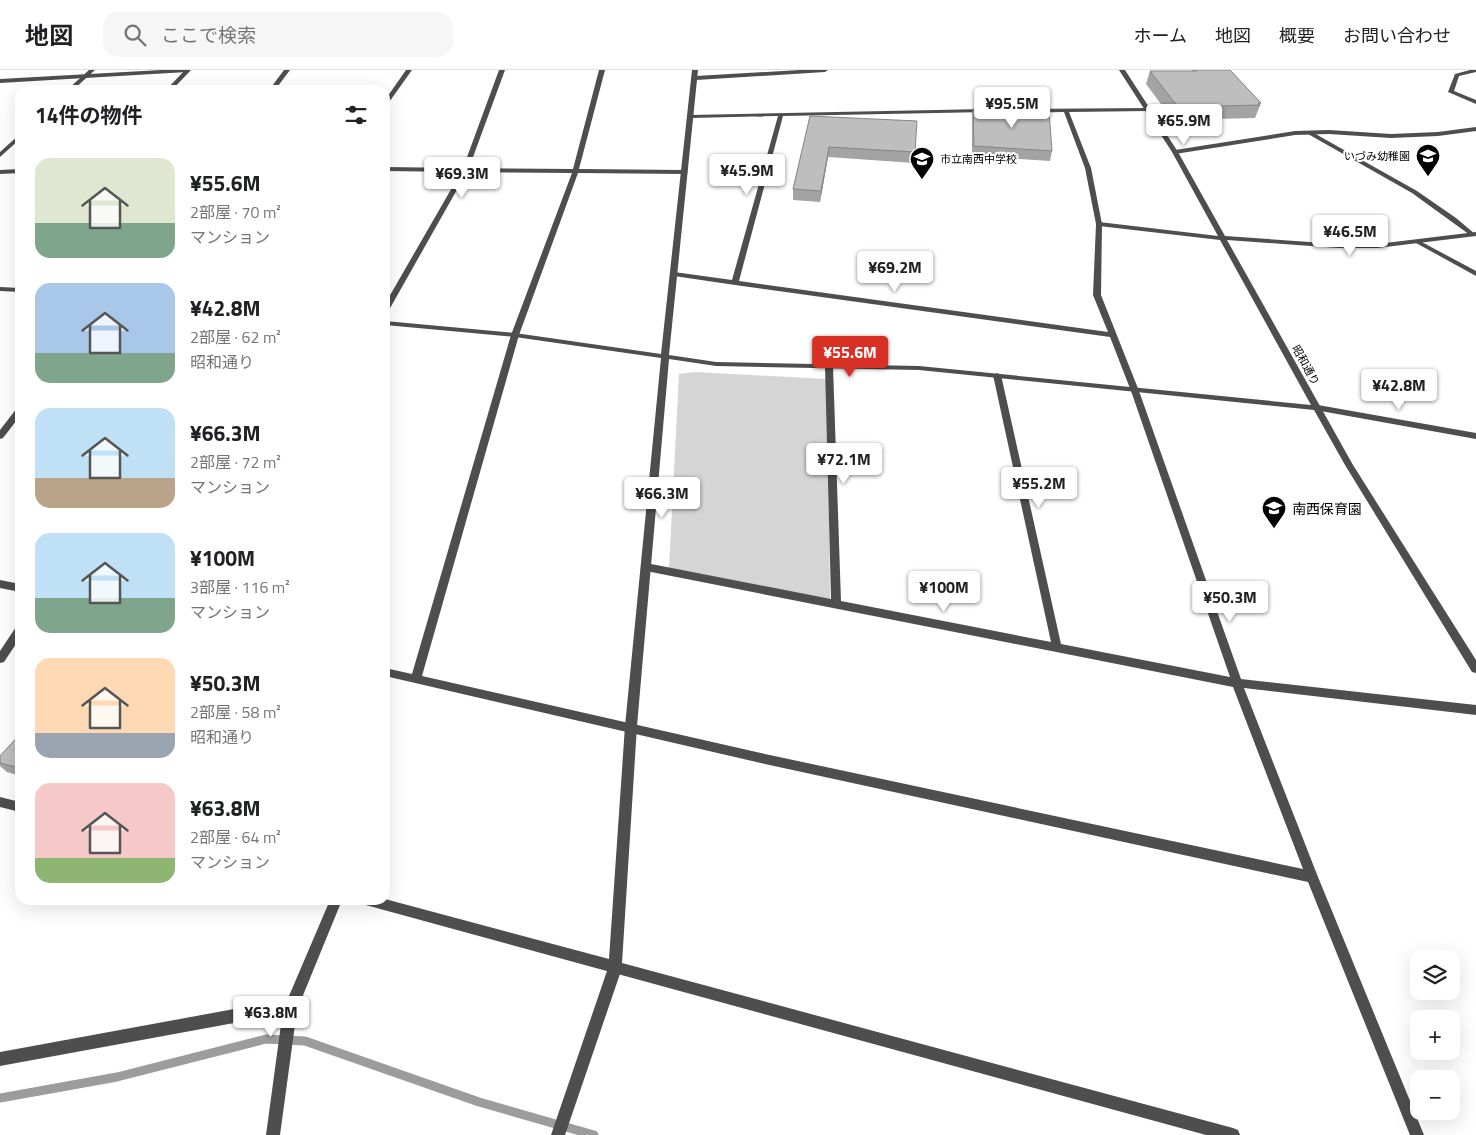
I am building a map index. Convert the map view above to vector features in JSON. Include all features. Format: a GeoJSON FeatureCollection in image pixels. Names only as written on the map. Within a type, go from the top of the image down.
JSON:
{"type":"FeatureCollection","features":[{"type":"Feature","properties":{"kind":"street"},"geometry":{"type":"LineString","coordinates":[[76,85],[92,70]]}},
{"type":"Feature","properties":{"kind":"street"},"geometry":{"type":"LineString","coordinates":[[0,81],[187,70]]}},
{"type":"Feature","properties":{"kind":"street"},"geometry":{"type":"LineString","coordinates":[[174,85],[187,70]]}},
{"type":"Feature","properties":{"kind":"street"},"geometry":{"type":"LineString","coordinates":[[276,85],[287,70]]}},
{"type":"Feature","properties":{"kind":"street"},"geometry":{"type":"LineString","coordinates":[[390,97],[409,70]]}},
{"type":"Feature","properties":{"kind":"street"},"geometry":{"type":"LineString","coordinates":[[390,301],[465,170],[502,70]]}},
{"type":"Feature","properties":{"kind":"street"},"geometry":{"type":"LineString","coordinates":[[416,678],[515,335],[575,172],[602,70]]}},
{"type":"Feature","properties":{"kind":"street"},"geometry":{"type":"LineString","coordinates":[[558,1135],[615,968],[631,726],[665,357],[696,74],[825,70]]}},
{"type":"Feature","properties":{"kind":"street","name":"昭和通り"},"geometry":{"type":"LineString","coordinates":[[1122,70],[1176,152],[1354,473],[1476,669]]}},
{"type":"Feature","properties":{"kind":"street"},"geometry":{"type":"LineString","coordinates":[[1476,70],[1457,75],[1451,92],[1476,102]]}},
{"type":"Feature","properties":{"kind":"street"},"geometry":{"type":"LineString","coordinates":[[1007,111],[1148,109]]}},
{"type":"Feature","properties":{"kind":"street"},"geometry":{"type":"LineString","coordinates":[[1066,110],[1088,168],[1099,224],[1097,295],[1135,391],[1237,684],[1312,877],[1417,1135]]}},
{"type":"Feature","properties":{"kind":"street"},"geometry":{"type":"LineString","coordinates":[[691,116],[997,111]]}},
{"type":"Feature","properties":{"kind":"street"},"geometry":{"type":"LineString","coordinates":[[735,283],[780,114]]}},
{"type":"Feature","properties":{"kind":"street"},"geometry":{"type":"LineString","coordinates":[[1176,152],[1295,134],[1336,132],[1400,135],[1438,134],[1476,129]]}},
{"type":"Feature","properties":{"kind":"street"},"geometry":{"type":"LineString","coordinates":[[1310,134],[1424,199],[1474,234]]}},
{"type":"Feature","properties":{"kind":"street"},"geometry":{"type":"LineString","coordinates":[[0,155],[15,141]]}},
{"type":"Feature","properties":{"kind":"street"},"geometry":{"type":"LineString","coordinates":[[390,169],[685,172]]}},
{"type":"Feature","properties":{"kind":"street"},"geometry":{"type":"LineString","coordinates":[[0,172],[15,172]]}},
{"type":"Feature","properties":{"kind":"street"},"geometry":{"type":"LineString","coordinates":[[1099,224],[1222,238],[1338,246],[1377,246],[1474,234]]}},
{"type":"Feature","properties":{"kind":"street"},"geometry":{"type":"LineString","coordinates":[[1418,242],[1476,274]]}},
{"type":"Feature","properties":{"kind":"street"},"geometry":{"type":"LineString","coordinates":[[674,274],[1112,334]]}},
{"type":"Feature","properties":{"kind":"street"},"geometry":{"type":"LineString","coordinates":[[0,289],[15,290]]}},
{"type":"Feature","properties":{"kind":"street"},"geometry":{"type":"LineString","coordinates":[[390,324],[515,335],[716,364],[919,368],[997,375],[1135,391],[1318,408],[1476,436]]}},
{"type":"Feature","properties":{"kind":"street"},"geometry":{"type":"LineString","coordinates":[[829,366],[836,604]]}},
{"type":"Feature","properties":{"kind":"street"},"geometry":{"type":"LineString","coordinates":[[997,375],[1057,648]]}},
{"type":"Feature","properties":{"kind":"street"},"geometry":{"type":"LineString","coordinates":[[0,436],[15,416]]}},
{"type":"Feature","properties":{"kind":"street"},"geometry":{"type":"LineString","coordinates":[[646,567],[1237,684],[1476,710]]}},
{"type":"Feature","properties":{"kind":"street"},"geometry":{"type":"LineString","coordinates":[[0,584],[15,587]]}},
{"type":"Feature","properties":{"kind":"street"},"geometry":{"type":"LineString","coordinates":[[0,659],[15,637]]}},
{"type":"Feature","properties":{"kind":"street"},"geometry":{"type":"LineString","coordinates":[[390,673],[631,726],[765,758],[1312,877]]}},
{"type":"Feature","properties":{"kind":"street"},"geometry":{"type":"LineString","coordinates":[[0,802],[15,806]]}},
{"type":"Feature","properties":{"kind":"street"},"geometry":{"type":"LineString","coordinates":[[273,1135],[289,1014],[334,905]]}},
{"type":"Feature","properties":{"kind":"street"},"geometry":{"type":"LineString","coordinates":[[384,905],[1233,1135]]}},
{"type":"Feature","properties":{"kind":"street"},"geometry":{"type":"LineString","coordinates":[[0,1059],[267,1010],[289,1014]]}},
{"type":"Feature","properties":{"kind":"shaded area"},"geometry":{"type":"Polygon","coordinates":[[[695,372],[827,379],[830,599],[669,568],[679,374],[695,372]]]}},
{"type":"Feature","properties":{"kind":"building"},"geometry":{"type":"Polygon","coordinates":[[[1230,70],[1261,103],[1258,103],[1260,105],[1178,107],[1150,71],[1230,70]]]}},
{"type":"Feature","properties":{"kind":"building"},"geometry":{"type":"Polygon","coordinates":[[[973,109],[1049,111],[1052,151],[974,146],[973,109]]]}},
{"type":"Feature","properties":{"kind":"building"},"geometry":{"type":"Polygon","coordinates":[[[810,116],[917,121],[915,152],[829,147],[821,191],[793,189],[810,116]]]}},
{"type":"Feature","properties":{"kind":"building"},"geometry":{"type":"Polygon","coordinates":[[[15,740],[15,767],[0,763],[0,756],[15,740]]]}},
{"type":"Feature","properties":{"kind":"waterway"},"geometry":{"type":"LineString","coordinates":[[0,1098],[117,1077],[266,1039],[305,1041],[479,1102],[594,1135]]}},
{"type":"Feature","properties":{"kind":"place","name":"いづみ幼稚園"},"geometry":{"type":"Point","coordinates":[1428,177]}},
{"type":"Feature","properties":{"kind":"place","name":"市立南西中学校"},"geometry":{"type":"Point","coordinates":[922,180]}},
{"type":"Feature","properties":{"kind":"place","name":"南西保育園"},"geometry":{"type":"Point","coordinates":[1274,529]}}]}
